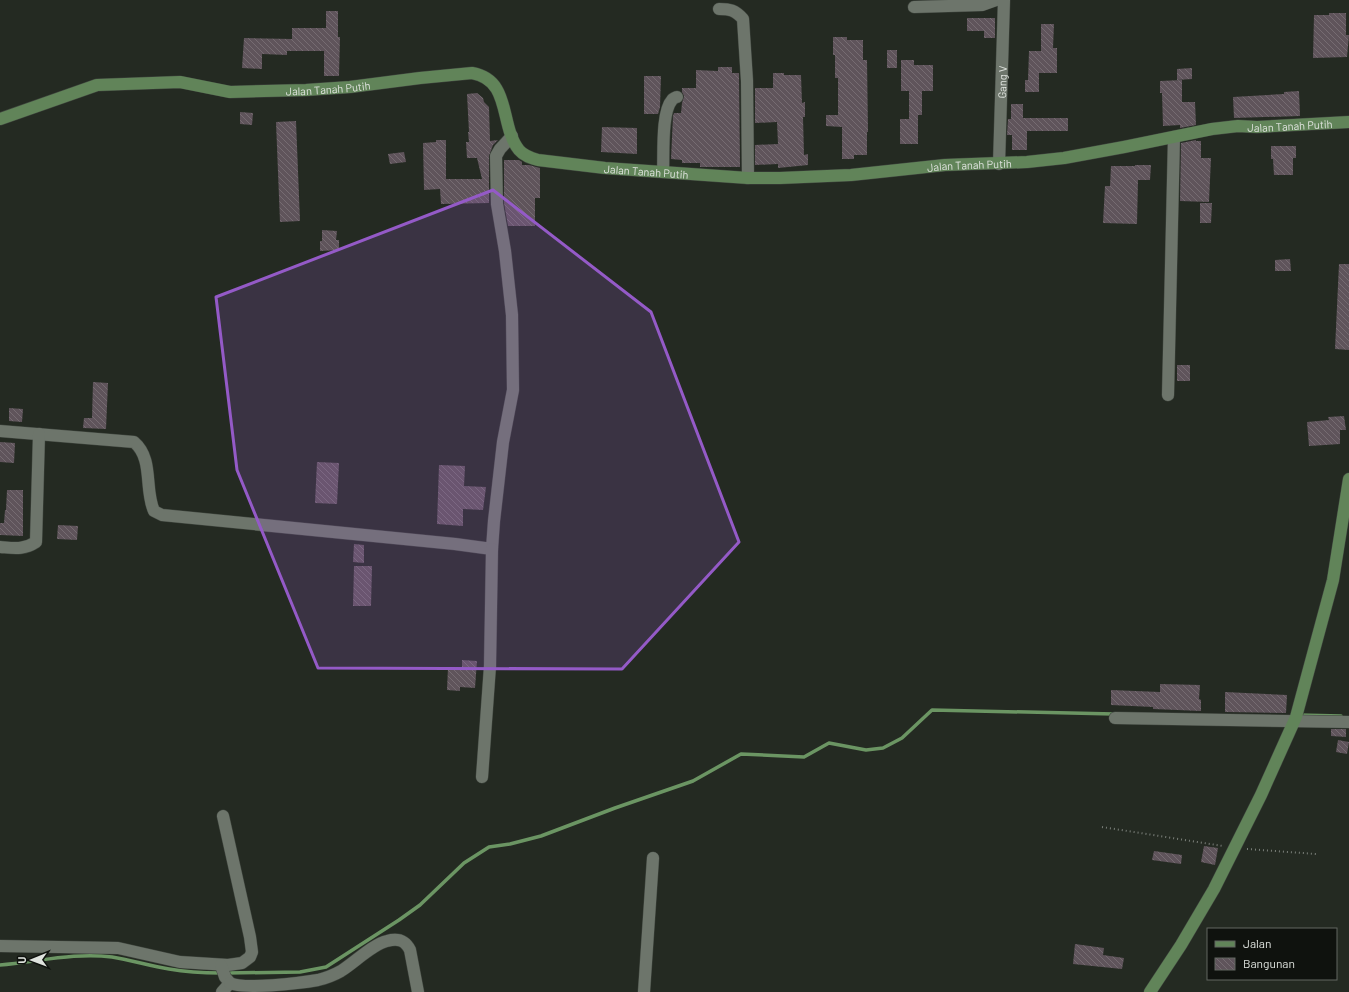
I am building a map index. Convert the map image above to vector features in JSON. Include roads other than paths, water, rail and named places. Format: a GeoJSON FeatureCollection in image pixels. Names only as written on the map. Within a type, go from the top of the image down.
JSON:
{"type":"FeatureCollection","features":[{"type":"Feature","properties":{"kind":"street"},"geometry":{"type":"LineString","coordinates":[[914,7],[982,5],[996,0]]}},
{"type":"Feature","properties":{"kind":"street","name":"Gang V"},"geometry":{"type":"LineString","coordinates":[[999,164],[1004,0]]}},
{"type":"Feature","properties":{"kind":"street"},"geometry":{"type":"LineString","coordinates":[[719,9],[732,9],[743,19],[747,81],[748,178]]}},
{"type":"Feature","properties":{"kind":"street","name":"Jalan Tanah Putih"},"geometry":{"type":"LineString","coordinates":[[0,119],[97,85],[180,82],[230,92],[306,90],[350,87],[472,73],[486,77],[493,85],[503,102],[512,136],[518,149],[524,154],[538,160],[583,166],[748,178],[852,175],[945,165],[999,164],[1064,158],[1212,129],[1238,126],[1257,127],[1349,122]]}},
{"type":"Feature","properties":{"kind":"street"},"geometry":{"type":"LineString","coordinates":[[664,172],[665,116],[667,108],[672,100],[677,97]]}},
{"type":"Feature","properties":{"kind":"street"},"geometry":{"type":"LineString","coordinates":[[482,777],[490,666],[494,516],[503,442],[513,390],[512,315],[505,251],[497,204],[496,156],[500,148],[512,136]]}},
{"type":"Feature","properties":{"kind":"street"},"geometry":{"type":"LineString","coordinates":[[1168,395],[1174,137]]}},
{"type":"Feature","properties":{"kind":"street"},"geometry":{"type":"LineString","coordinates":[[0,431],[134,442],[143,452],[148,479],[150,502],[154,511],[162,515],[492,549]]}},
{"type":"Feature","properties":{"kind":"street"},"geometry":{"type":"LineString","coordinates":[[0,547],[28,547],[36,542],[39,434]]}},
{"type":"Feature","properties":{"kind":"street"},"geometry":{"type":"LineString","coordinates":[[1150,992],[1181,945],[1235,848],[1297,715],[1334,580],[1349,478]]}},
{"type":"Feature","properties":{"kind":"street"},"geometry":{"type":"LineString","coordinates":[[1115,718],[1297,715],[1349,722]]}},
{"type":"Feature","properties":{"kind":"street"},"geometry":{"type":"LineString","coordinates":[[223,816],[252,952],[248,960],[228,966],[224,977]]}},
{"type":"Feature","properties":{"kind":"street"},"geometry":{"type":"LineString","coordinates":[[644,992],[653,858]]}},
{"type":"Feature","properties":{"kind":"street"},"geometry":{"type":"LineString","coordinates":[[0,946],[118,948],[180,962],[224,977],[239,985],[278,985],[319,980],[340,972],[378,944],[399,939],[407,944],[410,950],[418,992]]}},
{"type":"Feature","properties":{"kind":"waterway"},"geometry":{"type":"LineString","coordinates":[[227,973],[300,972],[326,967],[420,905],[464,863],[489,847],[510,844],[541,836],[693,781],[741,754],[804,757],[829,743],[866,750],[883,748],[902,738],[932,710],[1114,714]]}},
{"type":"Feature","properties":{"kind":"waterway"},"geometry":{"type":"LineString","coordinates":[[1298,715],[1341,716]]}},
{"type":"Feature","properties":{"kind":"waterway"},"geometry":{"type":"LineString","coordinates":[[0,965],[70,957],[98,956],[119,958],[175,970],[221,973]]}}]}
